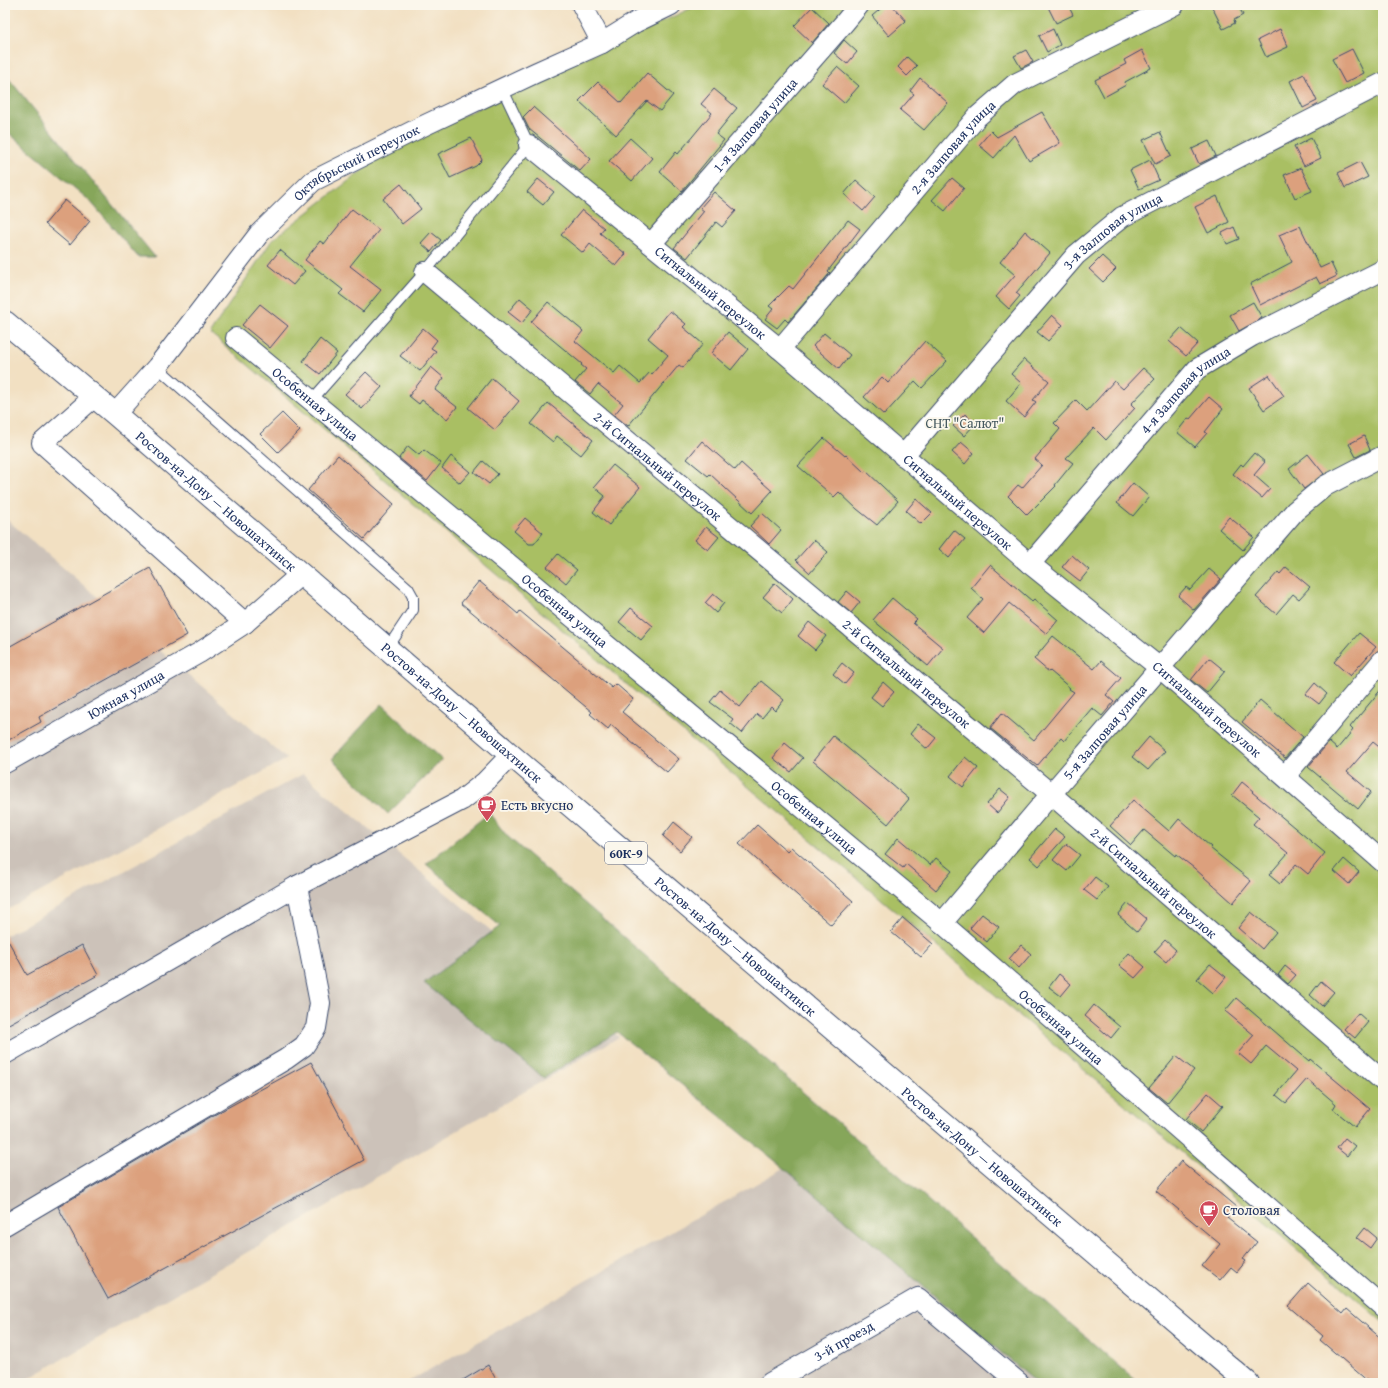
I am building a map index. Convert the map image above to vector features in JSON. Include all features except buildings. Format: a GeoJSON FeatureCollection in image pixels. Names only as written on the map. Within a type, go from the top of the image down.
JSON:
{"type":"FeatureCollection","features":[{"type":"Feature","properties":{"kind":"main road","name":"Ростов-на-Дону — Новошахтинск"},"geometry":{"type":"LineString","coordinates":[[5,322],[115,414],[387,649],[1248,1383]]}},
{"type":"Feature","properties":{"kind":"street"},"geometry":{"type":"LineString","coordinates":[[582,5],[602,43]]}},
{"type":"Feature","properties":{"kind":"street","name":"Октябрьский переулок"},"geometry":{"type":"LineString","coordinates":[[115,414],[157,367],[258,234],[313,181],[421,126],[602,43],[636,22],[671,5]]}},
{"type":"Feature","properties":{"kind":"street","name":"1-я Залповая улица"},"geometry":{"type":"LineString","coordinates":[[651,244],[859,5]]}},
{"type":"Feature","properties":{"kind":"street","name":"2-я Залповая улица"},"geometry":{"type":"LineString","coordinates":[[780,349],[977,117],[1015,84],[1174,5]]}},
{"type":"Feature","properties":{"kind":"street","name":"3-я Залповая улица"},"geometry":{"type":"LineString","coordinates":[[903,456],[1076,255],[1122,217],[1383,83]]}},
{"type":"Feature","properties":{"kind":"street","name":"Сигнальный переулок"},"geometry":{"type":"LineString","coordinates":[[529,145],[780,349],[1030,564],[1160,668],[1383,862]]}},
{"type":"Feature","properties":{"kind":"street","name":"4-я Залповая улица"},"geometry":{"type":"LineString","coordinates":[[1030,564],[1197,369],[1252,336],[1383,270]]}},
{"type":"Feature","properties":{"kind":"street","name":"2-й Сигнальный переулок"},"geometry":{"type":"LineString","coordinates":[[425,272],[1051,794],[1383,1081]]}},
{"type":"Feature","properties":{"kind":"street","name":"Особенная улица"},"geometry":{"type":"LineString","coordinates":[[236,338],[942,923],[1383,1307]]}},
{"type":"Feature","properties":{"kind":"street"},"geometry":{"type":"LineString","coordinates":[[94,397],[42,443],[245,623]]}},
{"type":"Feature","properties":{"kind":"street","name":"5-я Залповая улица"},"geometry":{"type":"LineString","coordinates":[[942,923],[1295,511],[1325,486],[1383,456]]}},
{"type":"Feature","properties":{"kind":"street","name":"Южная улица"},"geometry":{"type":"LineString","coordinates":[[5,763],[199,653],[245,623],[300,574]]}},
{"type":"Feature","properties":{"kind":"street"},"geometry":{"type":"LineString","coordinates":[[1285,776],[1383,660]]}},
{"type":"Feature","properties":{"kind":"street"},"geometry":{"type":"LineString","coordinates":[[5,1054],[297,886],[462,800],[485,782],[511,755]]}},
{"type":"Feature","properties":{"kind":"street"},"geometry":{"type":"LineString","coordinates":[[5,1225],[279,1063],[304,1046],[316,1028],[320,1003],[297,886]]}},
{"type":"Feature","properties":{"kind":"street","name":"3-й проезд"},"geometry":{"type":"LineString","coordinates":[[770,1383],[918,1298],[1019,1383]]}},
{"type":"Feature","properties":{"kind":"lane"},"geometry":{"type":"LineString","coordinates":[[311,401],[425,272],[529,145],[502,88]]}},
{"type":"Feature","properties":{"kind":"lane"},"geometry":{"type":"LineString","coordinates":[[157,367],[408,588],[413,597],[413,610],[387,649]]}},
{"type":"Feature","properties":{"kind":"shaded area"},"geometry":{"type":"Polygon","coordinates":[[[5,518],[287,759],[5,911],[5,518]]]}},
{"type":"Feature","properties":{"kind":"shaded area"},"geometry":{"type":"Polygon","coordinates":[[[303,774],[619,1037],[21,1383],[5,1383],[5,936],[303,774]]]}},
{"type":"Feature","properties":{"kind":"shaded area"},"geometry":{"type":"Polygon","coordinates":[[[784,1168],[1037,1383],[406,1383],[784,1168]]]}},
{"type":"Feature","properties":{"kind":"green space","name":"СНТ \"Салют\""},"geometry":{"type":"Polygon","coordinates":[[[698,5],[1383,5],[1383,1322],[210,333],[272,240],[381,156],[513,91],[698,5]]]}},
{"type":"Feature","properties":{"kind":"green space"},"geometry":{"type":"Polygon","coordinates":[[[5,74],[155,257],[138,257],[90,201],[5,130],[5,74]]]}},
{"type":"Feature","properties":{"kind":"green space"},"geometry":{"type":"Polygon","coordinates":[[[382,704],[442,760],[388,814],[332,759],[382,704]]]}},
{"type":"Feature","properties":{"kind":"green space"},"geometry":{"type":"Polygon","coordinates":[[[489,813],[507,836],[1139,1383],[1037,1383],[784,1168],[617,1032],[544,1078],[424,983],[500,926],[426,864],[489,813]]]}},
{"type":"Feature","properties":{"kind":"place","name":"Есть вкусно"},"geometry":{"type":"Point","coordinates":[487,822]}},
{"type":"Feature","properties":{"kind":"place","name":"Столовая"},"geometry":{"type":"Point","coordinates":[1209,1227]}}]}
